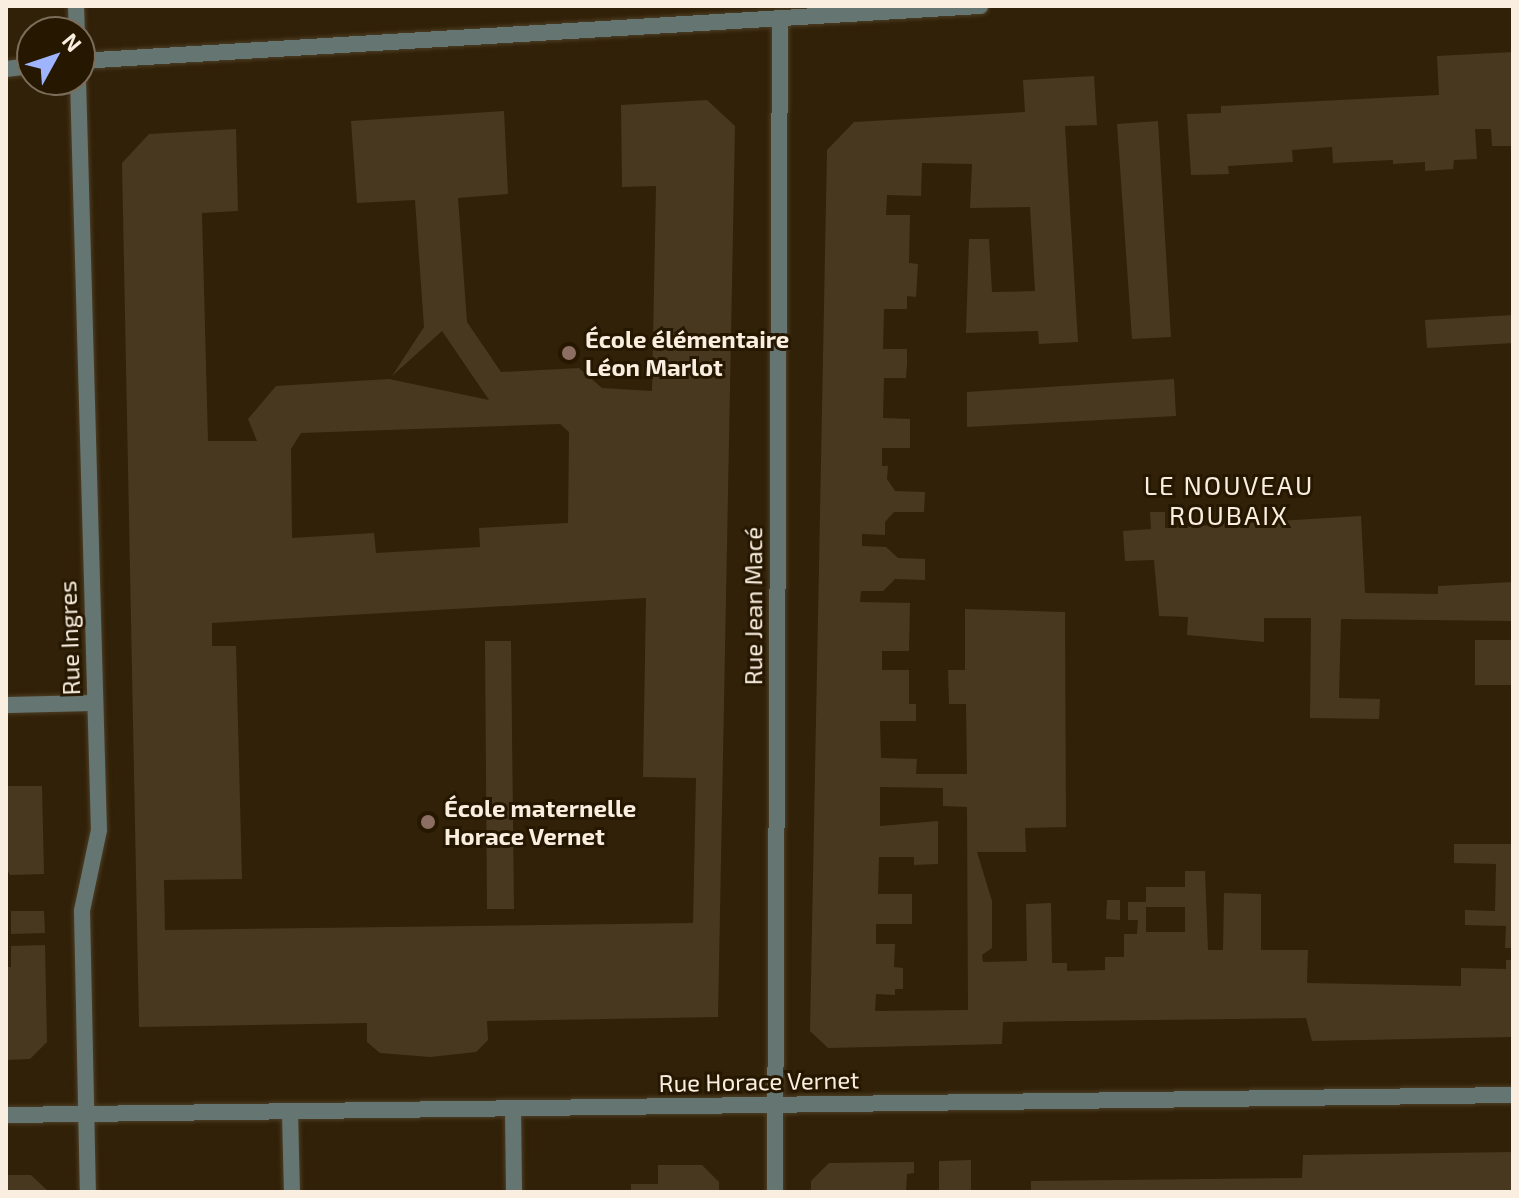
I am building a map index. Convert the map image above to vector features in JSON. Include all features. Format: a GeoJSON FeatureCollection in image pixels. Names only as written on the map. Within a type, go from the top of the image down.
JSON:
{"type":"FeatureCollection","features":[{"type":"Feature","properties":{"kind":"street"},"geometry":{"type":"LineString","coordinates":[[96,60],[980,6]]}},
{"type":"Feature","properties":{"kind":"street","name":"Rue Jean Macé"},"geometry":{"type":"LineString","coordinates":[[775,1192],[780,20]]}},
{"type":"Feature","properties":{"kind":"street","name":"Rue Ingres"},"geometry":{"type":"LineString","coordinates":[[78,96],[99,830],[82,911],[88,1192]]}},
{"type":"Feature","properties":{"kind":"street"},"geometry":{"type":"LineString","coordinates":[[6,705],[95,703]]}},
{"type":"Feature","properties":{"kind":"street","name":"Rue Horace Vernet"},"geometry":{"type":"LineString","coordinates":[[6,1115],[1513,1095]]}},
{"type":"Feature","properties":{"kind":"street"},"geometry":{"type":"LineString","coordinates":[[513,1108],[514,1192]]}},
{"type":"Feature","properties":{"kind":"street"},"geometry":{"type":"LineString","coordinates":[[290,1112],[292,1192]]}},
{"type":"Feature","properties":{"kind":"building"},"geometry":{"type":"Polygon","coordinates":[[[1513,52],[1513,146],[1492,146],[1491,129],[1475,129],[1477,159],[1454,160],[1453,169],[1425,171],[1425,162],[1393,164],[1393,160],[1333,163],[1332,147],[1292,150],[1293,162],[1228,166],[1229,174],[1191,175],[1187,114],[1221,113],[1221,106],[1439,95],[1437,56],[1513,52]]]}},
{"type":"Feature","properties":{"kind":"building"},"geometry":{"type":"Polygon","coordinates":[[[1094,76],[1097,125],[1065,126],[1078,342],[1039,344],[1038,331],[966,333],[969,239],[989,239],[992,292],[1035,291],[1030,207],[970,208],[972,164],[922,163],[921,196],[887,195],[886,215],[910,215],[909,263],[918,264],[916,297],[907,296],[907,309],[884,309],[883,349],[907,349],[907,364],[906,378],[884,378],[883,418],[910,419],[910,448],[882,448],[882,466],[888,466],[887,479],[895,491],[925,492],[924,512],[894,512],[885,522],[885,535],[862,534],[862,546],[886,547],[898,558],[925,559],[925,580],[895,579],[883,591],[861,591],[860,602],[910,603],[909,651],[882,651],[882,670],[909,670],[909,704],[916,704],[916,721],[880,721],[881,758],[917,759],[916,774],[967,774],[966,704],[949,704],[948,670],[965,670],[965,609],[1065,612],[1066,827],[1025,828],[1026,852],[977,852],[992,901],[992,948],[982,955],[983,962],[1027,961],[1026,904],[1051,903],[1052,963],[1067,963],[1067,971],[1105,970],[1105,957],[1124,957],[1124,934],[1137,934],[1138,920],[1128,920],[1128,902],[1146,902],[1146,887],[1185,887],[1185,871],[1205,871],[1208,950],[1223,950],[1224,893],[1261,894],[1261,950],[1308,950],[1307,983],[1461,986],[1461,968],[1506,969],[1506,960],[1513,960],[1513,1037],[1312,1041],[1306,1018],[1003,1022],[1002,1044],[828,1048],[810,1031],[827,150],[854,122],[1025,112],[1023,80],[1094,76]],[[880,787],[880,826],[938,821],[938,864],[914,865],[914,857],[879,857],[878,894],[912,894],[912,924],[876,924],[876,944],[895,944],[894,967],[903,968],[903,989],[895,989],[895,995],[876,994],[875,1011],[968,1010],[967,807],[943,806],[943,788],[880,787]],[[1146,907],[1146,932],[1185,932],[1185,907],[1146,907]]]}},
{"type":"Feature","properties":{"kind":"building"},"geometry":{"type":"Polygon","coordinates":[[[707,100],[735,126],[718,1017],[487,1021],[488,1040],[476,1052],[430,1057],[380,1053],[367,1042],[367,1023],[139,1027],[122,163],[149,134],[236,129],[238,211],[202,213],[208,441],[257,441],[248,419],[276,386],[389,379],[489,400],[442,331],[392,376],[424,327],[415,200],[357,203],[351,121],[504,111],[508,194],[458,198],[467,322],[501,372],[579,368],[602,388],[652,391],[656,186],[622,187],[621,105],[707,100]],[[560,424],[301,433],[291,449],[292,538],[374,533],[376,553],[480,547],[479,528],[568,523],[569,432],[560,424]],[[646,598],[212,623],[212,646],[236,646],[242,879],[164,880],[165,930],[693,923],[696,778],[643,777],[646,598]]]}},
{"type":"Feature","properties":{"kind":"building"},"geometry":{"type":"Polygon","coordinates":[[[1158,121],[1171,337],[1132,339],[1117,124],[1158,121]]]}},
{"type":"Feature","properties":{"kind":"building"},"geometry":{"type":"Polygon","coordinates":[[[1513,315],[1513,343],[1427,348],[1425,320],[1513,315]]]}},
{"type":"Feature","properties":{"kind":"building"},"geometry":{"type":"Polygon","coordinates":[[[1174,379],[1176,416],[967,427],[967,392],[1174,379]]]}},
{"type":"Feature","properties":{"kind":"building"},"geometry":{"type":"Polygon","coordinates":[[[1150,512],[1165,512],[1165,528],[1361,516],[1365,593],[1438,594],[1438,586],[1513,582],[1513,621],[1341,619],[1339,698],[1380,699],[1379,719],[1310,718],[1311,618],[1264,618],[1264,642],[1187,635],[1188,617],[1159,616],[1154,560],[1125,561],[1123,531],[1151,529],[1150,512]]]}},
{"type":"Feature","properties":{"kind":"building"},"geometry":{"type":"Polygon","coordinates":[[[1475,640],[1513,640],[1513,685],[1475,685],[1475,640]]]}},
{"type":"Feature","properties":{"kind":"building"},"geometry":{"type":"Polygon","coordinates":[[[485,641],[511,641],[514,909],[487,909],[485,641]]]}},
{"type":"Feature","properties":{"kind":"building"},"geometry":{"type":"Polygon","coordinates":[[[6,786],[42,786],[44,874],[10,875],[6,868],[6,786]]]}},
{"type":"Feature","properties":{"kind":"building"},"geometry":{"type":"Polygon","coordinates":[[[1454,844],[1513,844],[1513,948],[1505,948],[1506,926],[1465,925],[1465,910],[1495,911],[1496,864],[1454,863],[1454,844]]]}},
{"type":"Feature","properties":{"kind":"building"},"geometry":{"type":"Polygon","coordinates":[[[1107,900],[1120,900],[1120,920],[1106,919],[1107,900]]]}},
{"type":"Feature","properties":{"kind":"building"},"geometry":{"type":"Polygon","coordinates":[[[11,911],[44,911],[45,933],[11,934],[11,911]]]}},
{"type":"Feature","properties":{"kind":"building"},"geometry":{"type":"Polygon","coordinates":[[[45,945],[47,1042],[30,1059],[6,1060],[6,967],[11,967],[11,946],[45,945]]]}},
{"type":"Feature","properties":{"kind":"building"},"geometry":{"type":"Polygon","coordinates":[[[1513,1152],[1513,1192],[1031,1192],[1031,1181],[1302,1178],[1303,1155],[1513,1152]]]}},
{"type":"Feature","properties":{"kind":"building"},"geometry":{"type":"Polygon","coordinates":[[[971,1160],[971,1192],[939,1192],[939,1161],[971,1160]]]}},
{"type":"Feature","properties":{"kind":"building"},"geometry":{"type":"Polygon","coordinates":[[[914,1162],[914,1173],[907,1174],[906,1192],[811,1192],[811,1181],[829,1163],[914,1162]]]}},
{"type":"Feature","properties":{"kind":"building"},"geometry":{"type":"Polygon","coordinates":[[[658,1165],[702,1165],[719,1182],[719,1192],[631,1192],[631,1184],[658,1184],[658,1165]]]}},
{"type":"Feature","properties":{"kind":"building"},"geometry":{"type":"Polygon","coordinates":[[[6,1175],[31,1175],[49,1192],[6,1192],[6,1175]]]}},
{"type":"Feature","properties":{"kind":"place","name":"École élémentaire Léon Marlot"},"geometry":{"type":"Point","coordinates":[569,353]}},
{"type":"Feature","properties":{"kind":"place","name":"École maternelle Horace Vernet"},"geometry":{"type":"Point","coordinates":[428,822]}},
{"type":"Feature","properties":{"kind":"district","name":"LE NOUVEAU ROUBAIX"},"geometry":{"type":"Point","coordinates":[1229,500]}}]}
